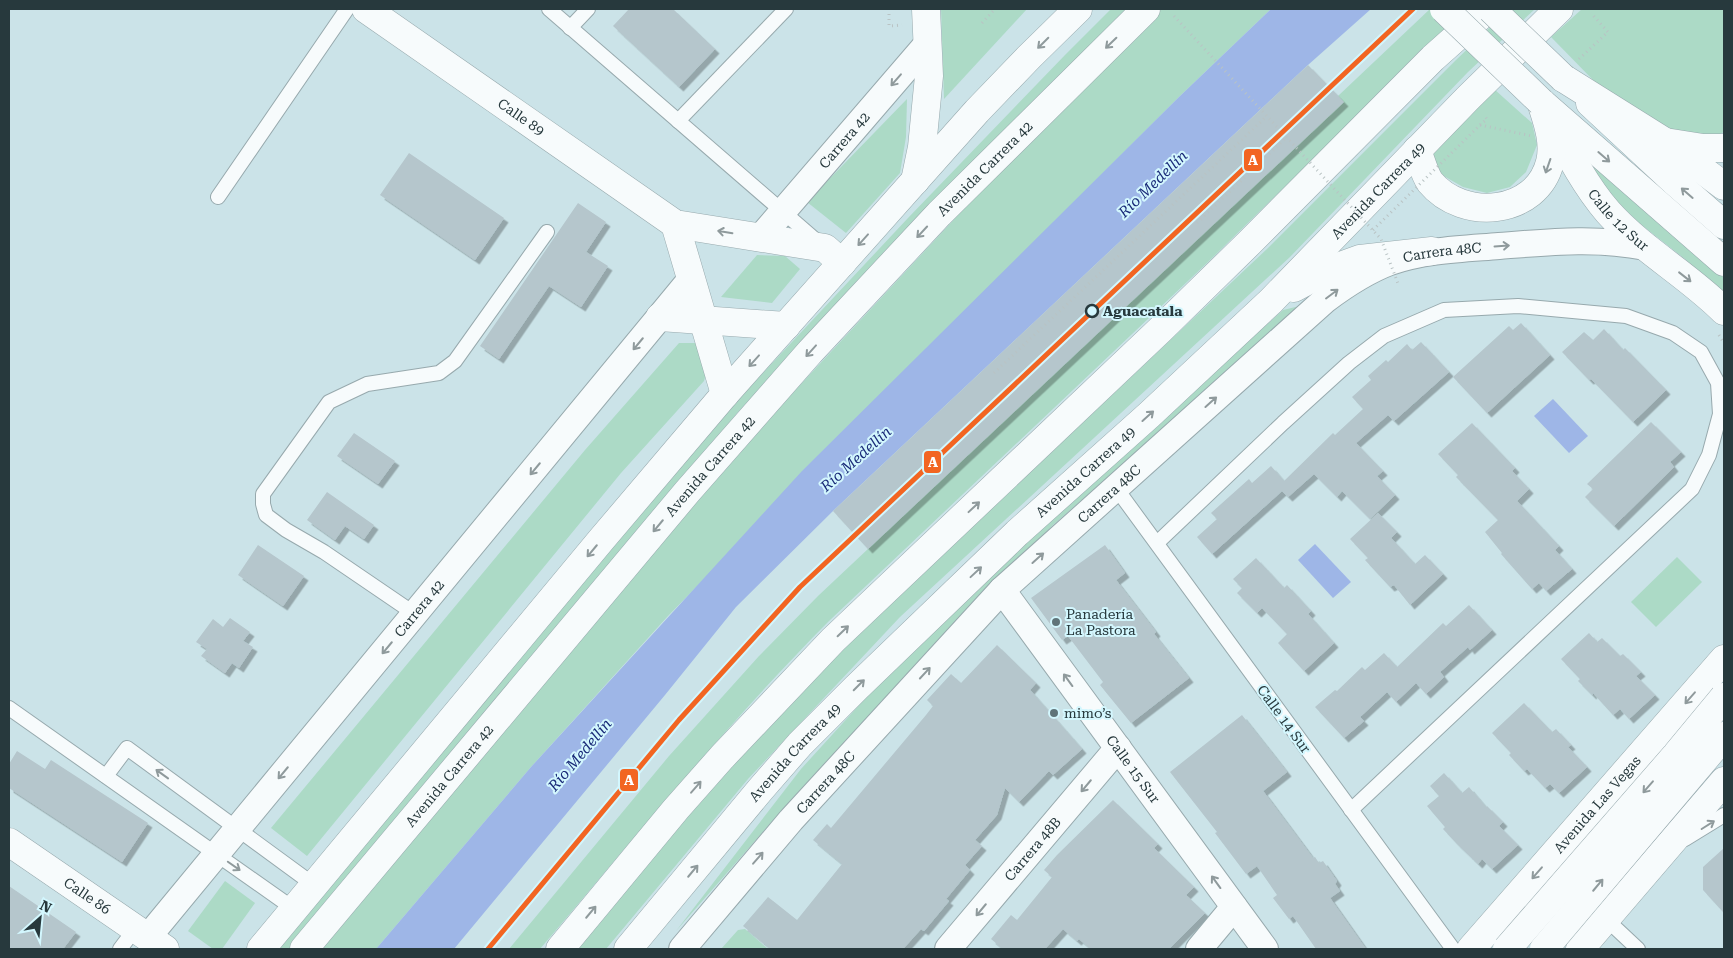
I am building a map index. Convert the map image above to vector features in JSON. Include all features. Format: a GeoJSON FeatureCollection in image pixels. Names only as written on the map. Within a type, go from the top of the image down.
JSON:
{"type":"FeatureCollection","features":[{"type":"Feature","properties":{"kind":"main road","name":"Calle 89"},"geometry":{"type":"LineString","coordinates":[[366,9],[675,224],[760,238],[834,256]]}},
{"type":"Feature","properties":{"kind":"main road"},"geometry":{"type":"LineString","coordinates":[[915,182],[927,110],[929,76],[926,9]]}},
{"type":"Feature","properties":{"kind":"main road"},"geometry":{"type":"LineString","coordinates":[[261,949],[626,510],[786,326],[834,256],[915,182],[977,111],[1078,9]]}},
{"type":"Feature","properties":{"kind":"main road","name":"Avenida Carrera 42"},"geometry":{"type":"LineString","coordinates":[[304,949],[687,492],[804,359],[939,214],[1146,9]]}},
{"type":"Feature","properties":{"kind":"main road","name":"Calle 12 Sur"},"geometry":{"type":"LineString","coordinates":[[1444,9],[1541,102],[1724,262]]}},
{"type":"Feature","properties":{"kind":"main road"},"geometry":{"type":"LineString","coordinates":[[560,949],[702,780],[833,640],[1175,316],[1434,58],[1490,9],[1568,71],[1724,186]]}},
{"type":"Feature","properties":{"kind":"main road","name":"Avenida Carrera 49"},"geometry":{"type":"LineString","coordinates":[[628,949],[800,744],[1017,533],[1149,415],[1270,301],[1417,150],[1559,9]]}},
{"type":"Feature","properties":{"kind":"main road"},"geometry":{"type":"LineString","coordinates":[[1568,71],[1675,182],[1724,225]]}},
{"type":"Feature","properties":{"kind":"main road"},"geometry":{"type":"LineString","coordinates":[[1417,150],[1430,181],[1450,198],[1466,205],[1480,208],[1497,208],[1512,204],[1527,196],[1539,185],[1550,161],[1551,139],[1548,122],[1541,102]]}},
{"type":"Feature","properties":{"kind":"main road","name":"Calle 12 Sur"},"geometry":{"type":"LineString","coordinates":[[1541,102],[1594,194],[1609,213],[1646,247],[1690,280],[1724,311]]}},
{"type":"Feature","properties":{"kind":"main road"},"geometry":{"type":"LineString","coordinates":[[1665,142],[1702,148],[1724,148]]}},
{"type":"Feature","properties":{"kind":"main road"},"geometry":{"type":"LineString","coordinates":[[675,224],[725,394]]}},
{"type":"Feature","properties":{"kind":"main road"},"geometry":{"type":"LineString","coordinates":[[1270,301],[1324,272],[1360,259],[1432,251]]}},
{"type":"Feature","properties":{"kind":"main road"},"geometry":{"type":"LineString","coordinates":[[660,317],[786,326]]}},
{"type":"Feature","properties":{"kind":"main road","name":"Avenida Las Vegas"},"geometry":{"type":"LineString","coordinates":[[1471,949],[1723,660]]}},
{"type":"Feature","properties":{"kind":"main road","name":"Avenida Las Vegas"},"geometry":{"type":"LineString","coordinates":[[1507,949],[1676,755],[1724,696]]}},
{"type":"Feature","properties":{"kind":"main road"},"geometry":{"type":"LineString","coordinates":[[1544,949],[1724,736]]}},
{"type":"Feature","properties":{"kind":"main road"},"geometry":{"type":"LineString","coordinates":[[1633,764],[1647,760],[1660,760],[1675,768],[1685,779],[1690,795],[1692,818]]}},
{"type":"Feature","properties":{"kind":"main road"},"geometry":{"type":"LineString","coordinates":[[1580,949],[1724,781]]}},
{"type":"Feature","properties":{"kind":"main road","name":"Calle 86"},"geometry":{"type":"LineString","coordinates":[[9,842],[142,941]]}},
{"type":"Feature","properties":{"kind":"main road"},"geometry":{"type":"LineString","coordinates":[[648,949],[675,893]]}},
{"type":"Feature","properties":{"kind":"street","name":"Carrera 42"},"geometry":{"type":"LineString","coordinates":[[760,238],[928,43]]}},
{"type":"Feature","properties":{"kind":"street","name":"Carrera 48C"},"geometry":{"type":"LineString","coordinates":[[682,949],[798,813],[1002,590],[1325,300],[1349,281],[1388,263],[1432,251],[1572,240],[1611,241],[1646,247]]}},
{"type":"Feature","properties":{"kind":"street","name":"Carrera 42"},"geometry":{"type":"LineString","coordinates":[[142,941],[237,829],[691,279]]}},
{"type":"Feature","properties":{"kind":"street","name":"Calle 15 Sur"},"geometry":{"type":"LineString","coordinates":[[1002,590],[1266,949]]}},
{"type":"Feature","properties":{"kind":"street","name":"Carrera 48B"},"geometry":{"type":"LineString","coordinates":[[948,949],[1118,748]]}},
{"type":"Feature","properties":{"kind":"street"},"geometry":{"type":"LineString","coordinates":[[1200,949],[1234,907]]}},
{"type":"Feature","properties":{"kind":"lane"},"geometry":{"type":"LineString","coordinates":[[218,197],[347,9]]}},
{"type":"Feature","properties":{"kind":"lane"},"geometry":{"type":"LineString","coordinates":[[549,9],[834,256]]}},
{"type":"Feature","properties":{"kind":"lane"},"geometry":{"type":"LineString","coordinates":[[570,28],[588,9]]}},
{"type":"Feature","properties":{"kind":"lane"},"geometry":{"type":"LineString","coordinates":[[678,121],[786,9]]}},
{"type":"Feature","properties":{"kind":"lane"},"geometry":{"type":"LineString","coordinates":[[415,614],[266,515],[263,494],[329,402],[367,384],[439,373],[455,360],[547,232]]}},
{"type":"Feature","properties":{"kind":"lane"},"geometry":{"type":"LineString","coordinates":[[1157,544],[1282,423],[1349,363],[1384,336],[1444,310],[1518,306],[1626,316],[1673,333],[1701,352],[1718,383],[1720,414],[1709,455],[1692,489],[1351,810]]}},
{"type":"Feature","properties":{"kind":"lane","name":"Calle 14 Sur"},"geometry":{"type":"LineString","coordinates":[[1116,488],[1453,949]]}},
{"type":"Feature","properties":{"kind":"lane"},"geometry":{"type":"LineString","coordinates":[[9,708],[294,909]]}},
{"type":"Feature","properties":{"kind":"lane"},"geometry":{"type":"LineString","coordinates":[[106,776],[127,748],[314,885]]}},
{"type":"Feature","properties":{"kind":"lane"},"geometry":{"type":"LineString","coordinates":[[1663,853],[1724,815]]}},
{"type":"Feature","properties":{"kind":"lane"},"geometry":{"type":"LineString","coordinates":[[1606,919],[1638,949]]}},
{"type":"Feature","properties":{"kind":"path"},"geometry":{"type":"LineString","coordinates":[[889,9],[889,26]]}},
{"type":"Feature","properties":{"kind":"path"},"geometry":{"type":"LineString","coordinates":[[982,24],[995,9]]}},
{"type":"Feature","properties":{"kind":"path"},"geometry":{"type":"LineString","coordinates":[[1568,71],[1608,32],[1591,13]]}},
{"type":"Feature","properties":{"kind":"path"},"geometry":{"type":"LineString","coordinates":[[1174,16],[1381,239],[1399,286]]}},
{"type":"Feature","properties":{"kind":"path"},"geometry":{"type":"LineString","coordinates":[[1176,202],[994,373],[1267,116]]}},
{"type":"Feature","properties":{"kind":"path"},"geometry":{"type":"LineString","coordinates":[[1373,230],[1480,125],[1532,136]]}},
{"type":"Feature","properties":{"kind":"path"},"geometry":{"type":"LineString","coordinates":[[1197,223],[1287,137]]}},
{"type":"Feature","properties":{"kind":"green space"},"geometry":{"type":"Polygon","coordinates":[[[941,9],[1027,9],[944,99],[941,9]]]}},
{"type":"Feature","properties":{"kind":"green space"},"geometry":{"type":"Polygon","coordinates":[[[1111,9],[1131,9],[1043,91],[914,224],[738,412],[290,949],[277,949],[616,541],[732,406],[908,218],[1111,9]]]}},
{"type":"Feature","properties":{"kind":"green space"},"geometry":{"type":"Polygon","coordinates":[[[1161,9],[1271,9],[1180,96],[985,291],[668,616],[531,767],[376,949],[319,949],[643,554],[1066,99],[1161,9]]]}},
{"type":"Feature","properties":{"kind":"green space"},"geometry":{"type":"Polygon","coordinates":[[[1430,9],[1466,9],[1207,263],[829,621],[717,741],[540,949],[509,949],[669,756],[759,656],[818,596],[1343,102],[1338,96],[1430,9]]]}},
{"type":"Feature","properties":{"kind":"green space"},"geometry":{"type":"Polygon","coordinates":[[[1509,9],[1535,9],[1468,72],[1290,257],[900,617],[748,779],[606,949],[576,949],[692,806],[818,672],[1268,248],[1509,9]]]}},
{"type":"Feature","properties":{"kind":"green space"},"geometry":{"type":"Polygon","coordinates":[[[1582,9],[1724,9],[1724,132],[1718,135],[1676,137],[1594,81],[1551,37],[1582,9]]]}},
{"type":"Feature","properties":{"kind":"green space"},"geometry":{"type":"Polygon","coordinates":[[[1494,89],[1532,123],[1537,145],[1526,172],[1510,187],[1487,193],[1463,187],[1442,175],[1428,159],[1494,89]]]}},
{"type":"Feature","properties":{"kind":"green space"},"geometry":{"type":"Polygon","coordinates":[[[907,99],[906,137],[900,173],[846,233],[807,202],[907,99]]]}},
{"type":"Feature","properties":{"kind":"green space"},"geometry":{"type":"Polygon","coordinates":[[[1587,160],[1724,278],[1724,295],[1685,259],[1639,223],[1608,193],[1587,160]]]}},
{"type":"Feature","properties":{"kind":"green space"},"geometry":{"type":"Polygon","coordinates":[[[757,255],[785,256],[800,269],[772,303],[721,297],[757,255]]]}},
{"type":"Feature","properties":{"kind":"green space"},"geometry":{"type":"Polygon","coordinates":[[[1304,305],[1053,525],[799,791],[676,931],[801,769],[914,642],[1283,310],[1304,305]]]}},
{"type":"Feature","properties":{"kind":"green space"},"geometry":{"type":"Polygon","coordinates":[[[679,343],[695,343],[705,348],[709,363],[704,381],[621,473],[307,856],[271,828],[585,450],[679,343]]]}},
{"type":"Feature","properties":{"kind":"green space"},"geometry":{"type":"Polygon","coordinates":[[[1677,557],[1702,582],[1656,627],[1631,602],[1677,557]]]}},
{"type":"Feature","properties":{"kind":"green space"},"geometry":{"type":"Polygon","coordinates":[[[225,881],[255,903],[222,949],[213,949],[188,931],[225,881]]]}},
{"type":"Feature","properties":{"kind":"green space"},"geometry":{"type":"Polygon","coordinates":[[[745,929],[768,949],[721,949],[738,930],[745,929]]]}},
{"type":"Feature","properties":{"kind":"water","name":"Río Medellín"},"geometry":{"type":"Polygon","coordinates":[[[1271,9],[1371,9],[1308,65],[833,511],[736,607],[454,949],[376,949],[531,767],[802,471],[1180,96],[1271,9]]]}},
{"type":"Feature","properties":{"kind":"water"},"geometry":{"type":"Polygon","coordinates":[[[1553,399],[1588,436],[1569,453],[1534,416],[1553,399]]]}},
{"type":"Feature","properties":{"kind":"water"},"geometry":{"type":"Polygon","coordinates":[[[1315,544],[1351,582],[1333,598],[1298,560],[1315,544]]]}},
{"type":"Feature","properties":{"kind":"building"},"geometry":{"type":"Polygon","coordinates":[[[629,9],[673,9],[715,49],[679,87],[613,26],[629,9]]]}},
{"type":"Feature","properties":{"kind":"building","name":"Aguacatala"},"geometry":{"type":"Polygon","coordinates":[[[1308,65],[1344,102],[868,549],[833,511],[1308,65]]]}},
{"type":"Feature","properties":{"kind":"building"},"geometry":{"type":"Polygon","coordinates":[[[409,153],[504,218],[475,260],[380,195],[409,153]]]}},
{"type":"Feature","properties":{"kind":"building"},"geometry":{"type":"Polygon","coordinates":[[[578,203],[606,222],[586,252],[608,266],[581,307],[549,286],[499,359],[480,346],[578,203]]]}},
{"type":"Feature","properties":{"kind":"building"},"geometry":{"type":"Polygon","coordinates":[[[1521,323],[1550,355],[1487,413],[1453,377],[1509,326],[1513,330],[1521,323]]]}},
{"type":"Feature","properties":{"kind":"building"},"geometry":{"type":"Polygon","coordinates":[[[1604,329],[1623,350],[1625,348],[1666,390],[1633,422],[1562,352],[1584,332],[1593,340],[1604,329]]]}},
{"type":"Feature","properties":{"kind":"building"},"geometry":{"type":"Polygon","coordinates":[[[1421,342],[1449,372],[1394,421],[1388,415],[1356,443],[1383,471],[1377,476],[1395,495],[1370,519],[1342,491],[1337,497],[1314,474],[1288,497],[1282,491],[1212,554],[1197,537],[1217,519],[1211,513],[1249,479],[1252,483],[1271,466],[1284,481],[1333,433],[1335,435],[1363,409],[1352,397],[1371,380],[1368,376],[1386,360],[1388,362],[1407,344],[1412,350],[1421,342]]]}},
{"type":"Feature","properties":{"kind":"building"},"geometry":{"type":"Polygon","coordinates":[[[1651,422],[1681,452],[1670,462],[1674,467],[1614,526],[1585,497],[1593,489],[1587,484],[1651,422]]]}},
{"type":"Feature","properties":{"kind":"building"},"geometry":{"type":"Polygon","coordinates":[[[1472,423],[1515,468],[1512,471],[1529,489],[1517,501],[1559,546],[1555,550],[1572,569],[1546,591],[1539,583],[1532,589],[1501,554],[1485,532],[1498,520],[1456,477],[1458,475],[1438,454],[1472,423]]]}},
{"type":"Feature","properties":{"kind":"building"},"geometry":{"type":"Polygon","coordinates":[[[354,433],[395,461],[378,484],[337,456],[354,433]]]}},
{"type":"Feature","properties":{"kind":"building"},"geometry":{"type":"Polygon","coordinates":[[[327,492],[374,525],[364,539],[345,526],[335,540],[307,520],[327,492]]]}},
{"type":"Feature","properties":{"kind":"building"},"geometry":{"type":"Polygon","coordinates":[[[1378,513],[1397,532],[1391,538],[1415,564],[1425,555],[1443,574],[1410,605],[1394,585],[1390,587],[1365,560],[1368,558],[1350,539],[1378,513]]]}},
{"type":"Feature","properties":{"kind":"building"},"geometry":{"type":"Polygon","coordinates":[[[258,545],[304,576],[283,606],[238,575],[258,545]]]}},
{"type":"Feature","properties":{"kind":"building"},"geometry":{"type":"Polygon","coordinates":[[[1105,545],[1125,573],[1116,580],[1156,632],[1154,634],[1189,678],[1131,723],[1100,685],[1103,682],[1068,636],[1062,640],[1031,598],[1105,545]]]}},
{"type":"Feature","properties":{"kind":"building"},"geometry":{"type":"Polygon","coordinates":[[[1256,558],[1284,588],[1287,585],[1311,611],[1308,614],[1334,643],[1304,671],[1278,643],[1287,634],[1262,608],[1257,613],[1237,593],[1242,588],[1233,579],[1256,558]]]}},
{"type":"Feature","properties":{"kind":"building"},"geometry":{"type":"Polygon","coordinates":[[[1469,605],[1492,630],[1470,650],[1468,647],[1440,672],[1444,677],[1426,694],[1416,683],[1396,702],[1387,692],[1360,717],[1364,721],[1344,738],[1315,707],[1335,690],[1337,691],[1362,667],[1365,670],[1384,653],[1397,667],[1443,623],[1446,626],[1469,605]]]}},
{"type":"Feature","properties":{"kind":"building"},"geometry":{"type":"Polygon","coordinates":[[[230,618],[250,632],[243,641],[253,647],[239,668],[232,663],[225,673],[201,656],[207,649],[196,642],[213,619],[223,627],[230,618]]]}},
{"type":"Feature","properties":{"kind":"building"},"geometry":{"type":"Polygon","coordinates":[[[1589,633],[1597,642],[1602,638],[1620,656],[1623,654],[1641,672],[1636,676],[1655,695],[1629,719],[1620,709],[1613,715],[1593,693],[1592,695],[1578,681],[1580,679],[1561,659],[1589,633]]]}},
{"type":"Feature","properties":{"kind":"building"},"geometry":{"type":"Polygon","coordinates":[[[997,645],[1036,683],[1030,690],[1082,749],[1053,775],[1049,771],[1019,802],[1005,788],[997,815],[975,840],[982,846],[965,865],[970,870],[946,899],[949,901],[924,931],[921,929],[903,949],[771,949],[743,926],[768,897],[797,920],[842,864],[813,840],[827,824],[831,828],[926,715],[933,706],[927,700],[951,674],[961,683],[997,645]]]}},
{"type":"Feature","properties":{"kind":"building"},"geometry":{"type":"Polygon","coordinates":[[[1524,703],[1552,732],[1556,729],[1571,745],[1568,747],[1587,767],[1559,793],[1550,784],[1545,788],[1527,769],[1524,771],[1509,755],[1511,753],[1492,733],[1524,703]]]}},
{"type":"Feature","properties":{"kind":"building"},"geometry":{"type":"Polygon","coordinates":[[[1242,715],[1287,772],[1263,791],[1313,858],[1315,857],[1319,863],[1323,861],[1337,881],[1335,884],[1340,891],[1330,898],[1366,949],[1316,949],[1293,916],[1289,919],[1273,898],[1277,895],[1257,866],[1246,874],[1215,833],[1217,832],[1170,772],[1242,715]]]}},
{"type":"Feature","properties":{"kind":"building"},"geometry":{"type":"Polygon","coordinates":[[[17,751],[45,769],[51,760],[148,823],[122,862],[9,788],[9,764],[17,751]]]}},
{"type":"Feature","properties":{"kind":"building"},"geometry":{"type":"Polygon","coordinates":[[[1444,773],[1462,793],[1469,787],[1486,807],[1503,822],[1499,826],[1518,845],[1492,869],[1482,859],[1478,864],[1457,844],[1443,829],[1445,827],[1427,806],[1439,796],[1430,786],[1444,773]]]}},
{"type":"Feature","properties":{"kind":"building"},"geometry":{"type":"Polygon","coordinates":[[[1113,800],[1158,844],[1154,848],[1194,887],[1186,895],[1205,913],[1169,949],[1091,949],[1079,939],[1077,941],[1063,929],[1045,949],[1003,949],[991,939],[1011,915],[1017,920],[1052,877],[1044,870],[1113,800]]]}},
{"type":"Feature","properties":{"kind":"building"},"geometry":{"type":"Polygon","coordinates":[[[1724,848],[1724,913],[1703,890],[1703,867],[1724,848]]]}},
{"type":"Feature","properties":{"kind":"building"},"geometry":{"type":"Polygon","coordinates":[[[9,886],[76,932],[63,949],[9,949],[9,886]]]}},
{"type":"Feature","properties":{"kind":"transit line","name":"A"},"geometry":{"type":"LineString","coordinates":[[488,949],[679,720],[800,587],[1413,9]]}},
{"type":"Feature","properties":{"kind":"place","name":"Aguacatala"},"geometry":{"type":"Point","coordinates":[1092,311]}},
{"type":"Feature","properties":{"kind":"place","name":"Panadería La Pastora"},"geometry":{"type":"Point","coordinates":[1056,622]}},
{"type":"Feature","properties":{"kind":"place","name":"mimo’s"},"geometry":{"type":"Point","coordinates":[1054,713]}}]}
